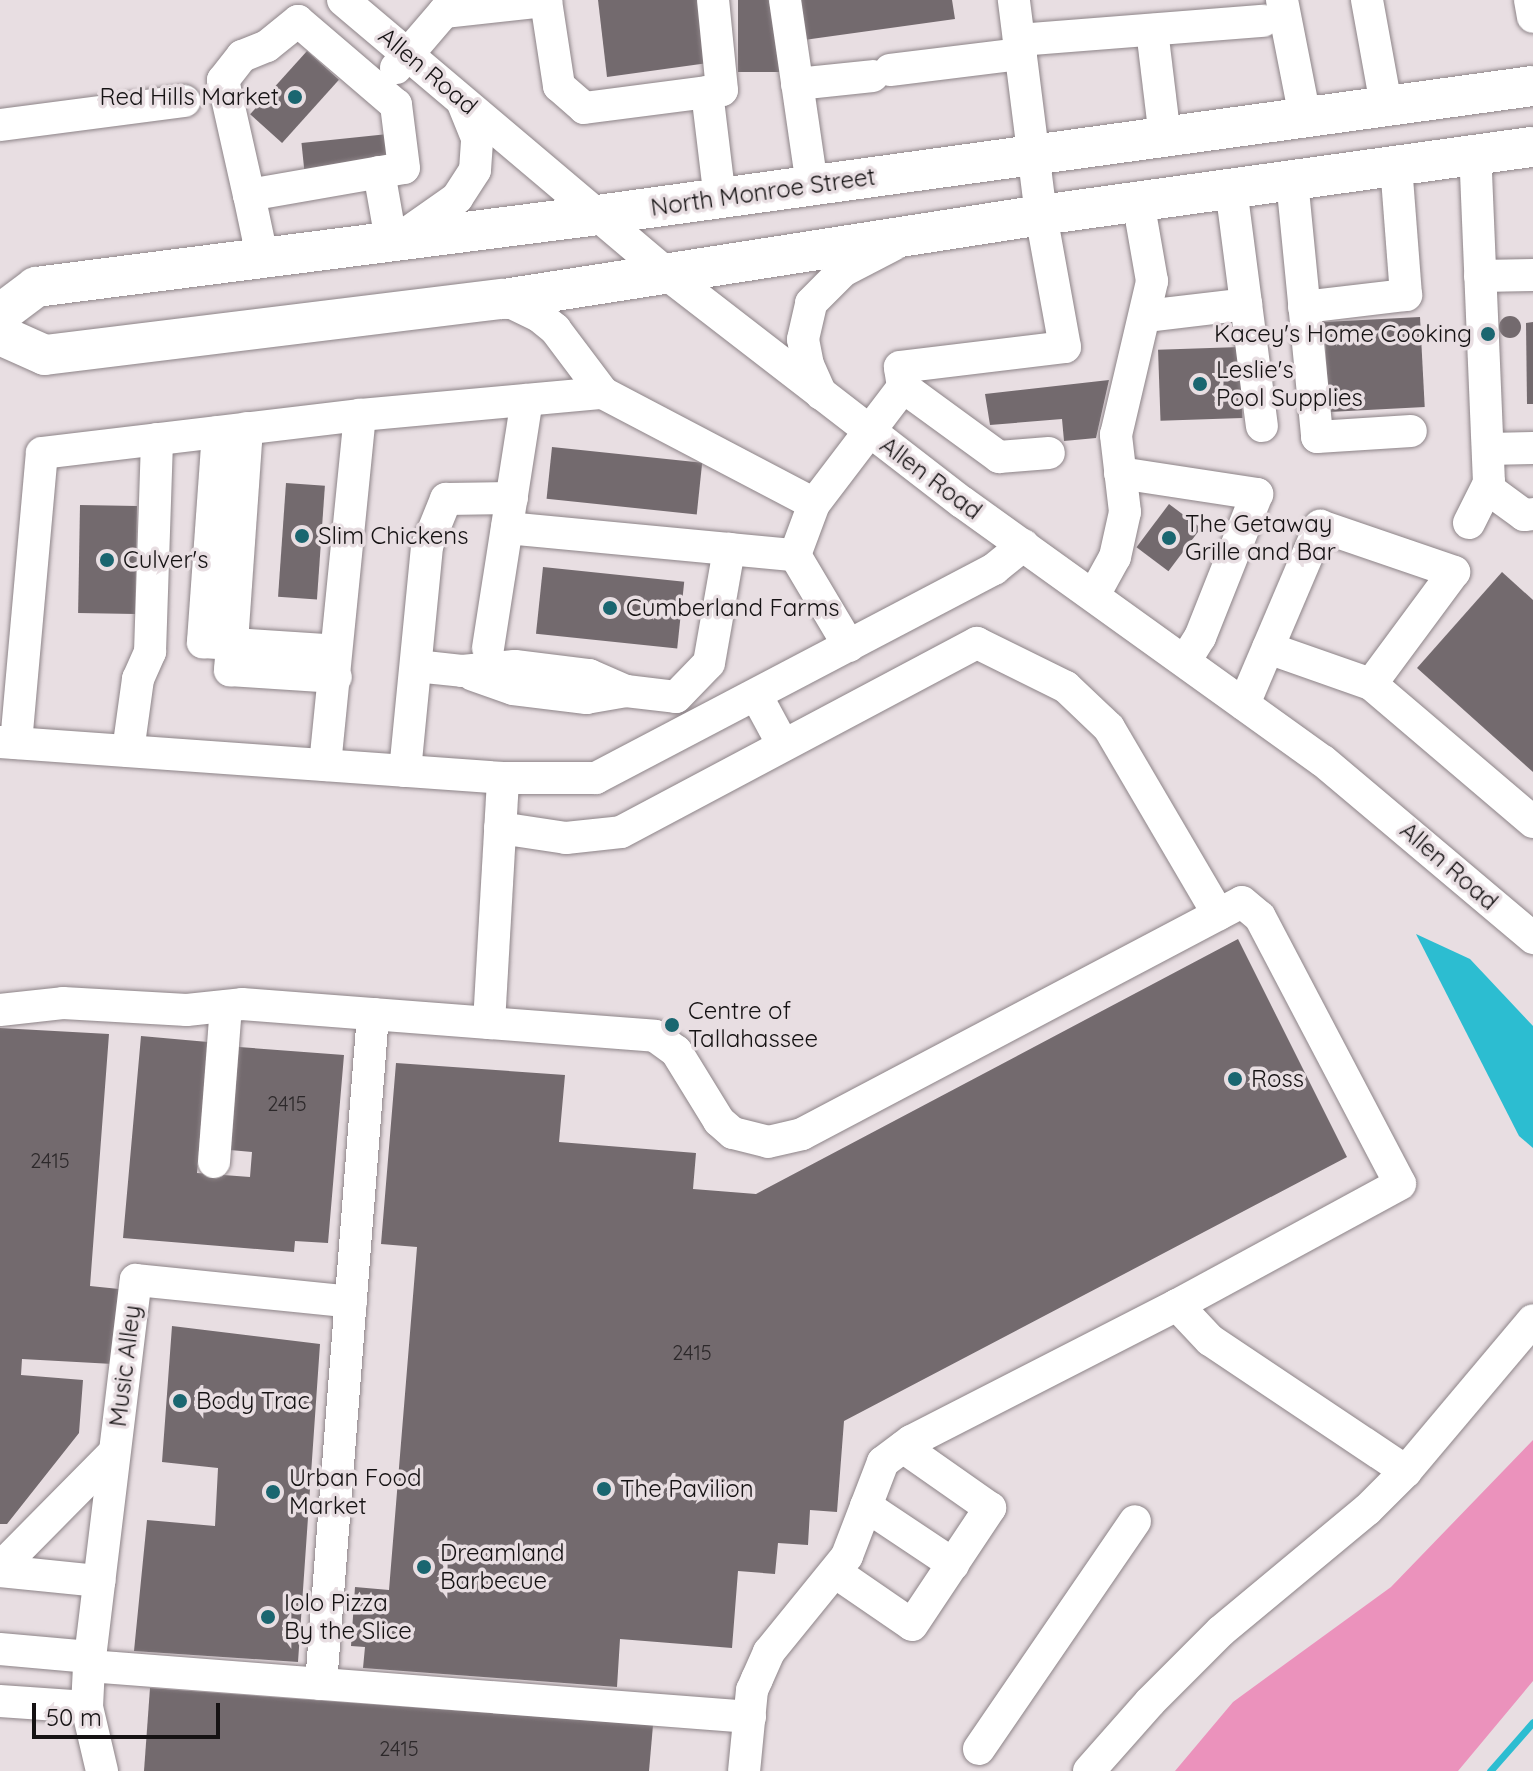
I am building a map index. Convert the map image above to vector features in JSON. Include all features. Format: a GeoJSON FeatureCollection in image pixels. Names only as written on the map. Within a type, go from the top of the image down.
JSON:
{"type":"FeatureCollection","features":[{"type":"Feature","properties":{"kind":"main road","name":"North Monroe Street"},"geometry":{"type":"LineString","coordinates":[[0,314],[36,287],[720,199],[1533,86]]}},
{"type":"Feature","properties":{"kind":"main road"},"geometry":{"type":"LineString","coordinates":[[1386,105],[1396,166]]}},
{"type":"Feature","properties":{"kind":"main road"},"geometry":{"type":"LineString","coordinates":[[0,335],[45,355],[504,299],[1041,215],[1533,147]]}},
{"type":"Feature","properties":{"kind":"street","name":"Allen Road"},"geometry":{"type":"LineString","coordinates":[[343,0],[668,275],[822,397],[1360,790],[1533,937]]}},
{"type":"Feature","properties":{"kind":"street"},"geometry":{"type":"LineString","coordinates":[[377,89],[444,12],[546,1],[559,86],[584,108],[722,90],[713,0]]}},
{"type":"Feature","properties":{"kind":"street"},"geometry":{"type":"LineString","coordinates":[[785,0],[812,186]]}},
{"type":"Feature","properties":{"kind":"street"},"geometry":{"type":"LineString","coordinates":[[795,555],[814,504],[903,387],[900,367],[1065,347],[1041,215],[1014,0]]}},
{"type":"Feature","properties":{"kind":"street"},"geometry":{"type":"LineString","coordinates":[[1367,0],[1386,105]]}},
{"type":"Feature","properties":{"kind":"street"},"geometry":{"type":"LineString","coordinates":[[1530,0],[1533,17]]}},
{"type":"Feature","properties":{"kind":"street"},"geometry":{"type":"LineString","coordinates":[[797,84],[882,73],[1020,47],[1152,30],[1283,6],[1305,117]]}},
{"type":"Feature","properties":{"kind":"street"},"geometry":{"type":"LineString","coordinates":[[249,195],[404,168],[396,105],[298,21],[267,46],[242,56],[223,80],[262,256]]}},
{"type":"Feature","properties":{"kind":"street"},"geometry":{"type":"LineString","coordinates":[[1152,30],[1165,137]]}},
{"type":"Feature","properties":{"kind":"street"},"geometry":{"type":"LineString","coordinates":[[707,92],[720,199]]}},
{"type":"Feature","properties":{"kind":"street"},"geometry":{"type":"LineString","coordinates":[[379,172],[394,240],[449,205],[467,185],[475,170],[477,138],[459,97]]}},
{"type":"Feature","properties":{"kind":"street"},"geometry":{"type":"LineString","coordinates":[[0,125],[184,101]]}},
{"type":"Feature","properties":{"kind":"street"},"geometry":{"type":"LineString","coordinates":[[1469,523],[1487,488],[1488,449],[1475,155]]}},
{"type":"Feature","properties":{"kind":"street"},"geometry":{"type":"LineString","coordinates":[[1304,307],[1406,295],[1396,166]]}},
{"type":"Feature","properties":{"kind":"street"},"geometry":{"type":"LineString","coordinates":[[1292,180],[1317,437],[1411,431]]}},
{"type":"Feature","properties":{"kind":"street"},"geometry":{"type":"LineString","coordinates":[[1231,188],[1262,426]]}},
{"type":"Feature","properties":{"kind":"street"},"geometry":{"type":"LineString","coordinates":[[1094,595],[1115,557],[1125,512],[1116,435],[1152,281],[1138,201]]}},
{"type":"Feature","properties":{"kind":"street"},"geometry":{"type":"LineString","coordinates":[[822,397],[808,365],[803,339],[811,303],[843,271],[909,238]]}},
{"type":"Feature","properties":{"kind":"street"},"geometry":{"type":"LineString","coordinates":[[1480,276],[1533,275]]}},
{"type":"Feature","properties":{"kind":"street"},"geometry":{"type":"LineString","coordinates":[[504,299],[539,316],[555,329],[603,393],[814,504]]}},
{"type":"Feature","properties":{"kind":"street"},"geometry":{"type":"LineString","coordinates":[[1146,316],[1246,304]]}},
{"type":"Feature","properties":{"kind":"street"},"geometry":{"type":"LineString","coordinates":[[903,387],[999,457],[1049,453]]}},
{"type":"Feature","properties":{"kind":"street"},"geometry":{"type":"LineString","coordinates":[[603,393],[360,415],[42,453],[8,742],[503,778],[596,778],[994,569],[1024,545]]}},
{"type":"Feature","properties":{"kind":"street"},"geometry":{"type":"LineString","coordinates":[[488,648],[527,400]]}},
{"type":"Feature","properties":{"kind":"street"},"geometry":{"type":"LineString","coordinates":[[325,765],[332,664],[360,415]]}},
{"type":"Feature","properties":{"kind":"street"},"geometry":{"type":"LineString","coordinates":[[233,430],[230,670],[332,664]]}},
{"type":"Feature","properties":{"kind":"street"},"geometry":{"type":"LineString","coordinates":[[128,751],[138,679],[150,652],[157,439]]}},
{"type":"Feature","properties":{"kind":"street"},"geometry":{"type":"LineString","coordinates":[[1488,449],[1533,448]]}},
{"type":"Feature","properties":{"kind":"street"},"geometry":{"type":"LineString","coordinates":[[1120,473],[1257,494],[1200,637],[1185,661]]}},
{"type":"Feature","properties":{"kind":"street"},"geometry":{"type":"LineString","coordinates":[[1487,488],[1524,515],[1533,514]]}},
{"type":"Feature","properties":{"kind":"street"},"geometry":{"type":"LineString","coordinates":[[405,771],[427,546],[446,499],[509,513],[729,549],[795,555]]}},
{"type":"Feature","properties":{"kind":"street"},"geometry":{"type":"LineString","coordinates":[[1244,704],[1320,526],[1454,572],[1371,684]]}},
{"type":"Feature","properties":{"kind":"street"},"geometry":{"type":"LineString","coordinates":[[416,666],[462,671],[515,666],[589,675],[626,691],[676,697],[709,663],[729,549]]}},
{"type":"Feature","properties":{"kind":"street"},"geometry":{"type":"LineString","coordinates":[[795,555],[849,646]]}},
{"type":"Feature","properties":{"kind":"street"},"geometry":{"type":"LineString","coordinates":[[500,828],[566,838],[621,832],[977,643],[1066,687],[1109,728],[1218,914]]}},
{"type":"Feature","properties":{"kind":"street"},"geometry":{"type":"LineString","coordinates":[[1268,648],[1371,684],[1533,822]]}},
{"type":"Feature","properties":{"kind":"street"},"geometry":{"type":"LineString","coordinates":[[756,695],[783,745]]}},
{"type":"Feature","properties":{"kind":"street"},"geometry":{"type":"LineString","coordinates":[[489,1023],[503,778]]}},
{"type":"Feature","properties":{"kind":"street"},"geometry":{"type":"LineString","coordinates":[[0,1010],[63,1003],[184,1010],[226,1006],[655,1036],[676,1051],[719,1121],[733,1133],[750,1139],[783,1140],[802,1134],[1242,902],[1260,917],[1400,1184],[1177,1305],[903,1447],[883,1462],[847,1556],[769,1652],[752,1690],[744,1771]]}},
{"type":"Feature","properties":{"kind":"street"},"geometry":{"type":"LineString","coordinates":[[214,1162],[226,1006]]}},
{"type":"Feature","properties":{"kind":"street"},"geometry":{"type":"LineString","coordinates":[[321,1684],[373,1014]]}},
{"type":"Feature","properties":{"kind":"street","name":"Music Alley"},"geometry":{"type":"LineString","coordinates":[[102,1771],[87,1707],[89,1662],[136,1280],[351,1302]]}},
{"type":"Feature","properties":{"kind":"street"},"geometry":{"type":"LineString","coordinates":[[1177,1305],[1210,1340],[1406,1471]]}},
{"type":"Feature","properties":{"kind":"street"},"geometry":{"type":"LineString","coordinates":[[1089,1771],[1150,1702],[1221,1631],[1367,1510],[1406,1471],[1533,1320]]}},
{"type":"Feature","properties":{"kind":"street"},"geometry":{"type":"LineString","coordinates":[[835,1572],[912,1625],[990,1508],[903,1447]]}},
{"type":"Feature","properties":{"kind":"street"},"geometry":{"type":"LineString","coordinates":[[0,1570],[114,1453]]}},
{"type":"Feature","properties":{"kind":"street"},"geometry":{"type":"LineString","coordinates":[[866,1506],[953,1564]]}},
{"type":"Feature","properties":{"kind":"street"},"geometry":{"type":"LineString","coordinates":[[979,1749],[1135,1521]]}},
{"type":"Feature","properties":{"kind":"street"},"geometry":{"type":"LineString","coordinates":[[0,1570],[99,1581]]}},
{"type":"Feature","properties":{"kind":"street"},"geometry":{"type":"LineString","coordinates":[[0,1649],[89,1662],[321,1684],[750,1717]]}},
{"type":"Feature","properties":{"kind":"street"},"geometry":{"type":"LineString","coordinates":[[0,1701],[87,1707]]}},
{"type":"Feature","properties":{"kind":"shaded area"},"geometry":{"type":"Polygon","coordinates":[[[1533,1440],[1533,1681],[1458,1771],[1175,1771],[1233,1702],[1391,1587],[1533,1440]]]}},
{"type":"Feature","properties":{"kind":"water"},"geometry":{"type":"Polygon","coordinates":[[[1416,934],[1470,959],[1533,1026],[1533,1148],[1519,1136],[1416,934]]]}},
{"type":"Feature","properties":{"kind":"building"},"geometry":{"type":"Polygon","coordinates":[[[598,0],[700,0],[708,63],[607,77],[598,0]]]}},
{"type":"Feature","properties":{"kind":"building"},"geometry":{"type":"Polygon","coordinates":[[[738,0],[782,0],[782,72],[738,72],[738,0]]]}},
{"type":"Feature","properties":{"kind":"building"},"geometry":{"type":"Polygon","coordinates":[[[799,0],[952,0],[955,19],[804,40],[799,0]]]}},
{"type":"Feature","properties":{"kind":"building","name":"Red Hills Market"},"geometry":{"type":"Polygon","coordinates":[[[307,51],[339,80],[282,143],[250,114],[307,51]]]}},
{"type":"Feature","properties":{"kind":"building"},"geometry":{"type":"Polygon","coordinates":[[[388,134],[391,164],[305,173],[301,143],[388,134]]]}},
{"type":"Feature","properties":{"kind":"building"},"geometry":{"type":"Polygon","coordinates":[[[1510,316],[1518,319],[1521,327],[1518,335],[1510,338],[1502,335],[1499,327],[1502,319],[1510,316]]]}},
{"type":"Feature","properties":{"kind":"building"},"geometry":{"type":"Polygon","coordinates":[[[1420,317],[1425,407],[1329,412],[1324,322],[1420,317]]]}},
{"type":"Feature","properties":{"kind":"building"},"geometry":{"type":"Polygon","coordinates":[[[1533,322],[1533,404],[1527,404],[1526,323],[1533,322]]]}},
{"type":"Feature","properties":{"kind":"building","name":"Leslie's Pool Supplies"},"geometry":{"type":"Polygon","coordinates":[[[1240,347],[1242,418],[1161,421],[1158,350],[1240,347]]]}},
{"type":"Feature","properties":{"kind":"building"},"geometry":{"type":"Polygon","coordinates":[[[1109,380],[1096,438],[1064,441],[1062,419],[990,425],[985,394],[1109,380]]]}},
{"type":"Feature","properties":{"kind":"building"},"geometry":{"type":"Polygon","coordinates":[[[552,447],[702,463],[697,514],[547,499],[552,447]]]}},
{"type":"Feature","properties":{"kind":"building","name":"Slim Chickens"},"geometry":{"type":"Polygon","coordinates":[[[286,483],[325,486],[317,599],[278,597],[286,483]]]}},
{"type":"Feature","properties":{"kind":"building","name":"The Getaway Grille and Bar"},"geometry":{"type":"Polygon","coordinates":[[[1169,504],[1201,528],[1168,571],[1137,547],[1169,504]]]}},
{"type":"Feature","properties":{"kind":"building","name":"Culver's"},"geometry":{"type":"Polygon","coordinates":[[[80,505],[137,506],[135,614],[78,613],[80,505]]]}},
{"type":"Feature","properties":{"kind":"building","name":"Cumberland Farms"},"geometry":{"type":"Polygon","coordinates":[[[543,567],[684,582],[677,648],[536,634],[543,567]]]}},
{"type":"Feature","properties":{"kind":"building"},"geometry":{"type":"Polygon","coordinates":[[[1502,572],[1533,600],[1533,772],[1417,668],[1502,572]]]}},
{"type":"Feature","properties":{"kind":"building"},"geometry":{"type":"Polygon","coordinates":[[[1238,939],[1347,1157],[844,1421],[837,1512],[810,1510],[808,1545],[778,1543],[775,1574],[738,1571],[732,1648],[620,1639],[617,1687],[363,1668],[365,1647],[351,1646],[355,1587],[389,1590],[417,1247],[381,1244],[396,1063],[565,1075],[559,1142],[696,1153],[693,1189],[756,1194],[1238,939]]]}},
{"type":"Feature","properties":{"kind":"building"},"geometry":{"type":"Polygon","coordinates":[[[0,1028],[109,1034],[90,1286],[119,1289],[113,1364],[22,1359],[21,1375],[83,1380],[79,1433],[7,1524],[0,1524],[0,1028]]]}},
{"type":"Feature","properties":{"kind":"building"},"geometry":{"type":"Polygon","coordinates":[[[141,1036],[208,1042],[197,1173],[250,1177],[252,1152],[230,1150],[239,1047],[344,1055],[328,1243],[295,1241],[294,1252],[123,1238],[141,1036]]]}},
{"type":"Feature","properties":{"kind":"building"},"geometry":{"type":"Polygon","coordinates":[[[172,1326],[320,1344],[298,1662],[134,1651],[147,1520],[215,1526],[218,1468],[162,1462],[172,1326]]]}},
{"type":"Feature","properties":{"kind":"building"},"geometry":{"type":"Polygon","coordinates":[[[150,1688],[653,1725],[649,1771],[144,1771],[150,1688]]]}},
{"type":"Feature","properties":{"kind":"waterway"},"geometry":{"type":"LineString","coordinates":[[1490,1771],[1533,1722]]}},
{"type":"Feature","properties":{"kind":"place","name":"Red Hills Market"},"geometry":{"type":"Point","coordinates":[295,97]}},
{"type":"Feature","properties":{"kind":"place","name":"Kacey's Home Cooking"},"geometry":{"type":"Point","coordinates":[1488,334]}},
{"type":"Feature","properties":{"kind":"place","name":"Leslie's Pool Supplies"},"geometry":{"type":"Point","coordinates":[1200,384]}},
{"type":"Feature","properties":{"kind":"place","name":"Slim Chickens"},"geometry":{"type":"Point","coordinates":[302,536]}},
{"type":"Feature","properties":{"kind":"place","name":"The Getaway Grille and Bar"},"geometry":{"type":"Point","coordinates":[1169,538]}},
{"type":"Feature","properties":{"kind":"place","name":"Culver's"},"geometry":{"type":"Point","coordinates":[107,560]}},
{"type":"Feature","properties":{"kind":"place","name":"Cumberland Farms"},"geometry":{"type":"Point","coordinates":[610,608]}},
{"type":"Feature","properties":{"kind":"place","name":"Centre of Tallahassee"},"geometry":{"type":"Point","coordinates":[672,1025]}},
{"type":"Feature","properties":{"kind":"place","name":"Ross"},"geometry":{"type":"Point","coordinates":[1235,1079]}},
{"type":"Feature","properties":{"kind":"place","name":"Body Trac"},"geometry":{"type":"Point","coordinates":[180,1401]}},
{"type":"Feature","properties":{"kind":"place","name":"The Pavilion"},"geometry":{"type":"Point","coordinates":[604,1489]}},
{"type":"Feature","properties":{"kind":"place","name":"Urban Food Market"},"geometry":{"type":"Point","coordinates":[273,1492]}},
{"type":"Feature","properties":{"kind":"place","name":"Dreamland Barbecue"},"geometry":{"type":"Point","coordinates":[424,1567]}},
{"type":"Feature","properties":{"kind":"place","name":"Iolo Pizza By the Slice"},"geometry":{"type":"Point","coordinates":[268,1617]}}]}
